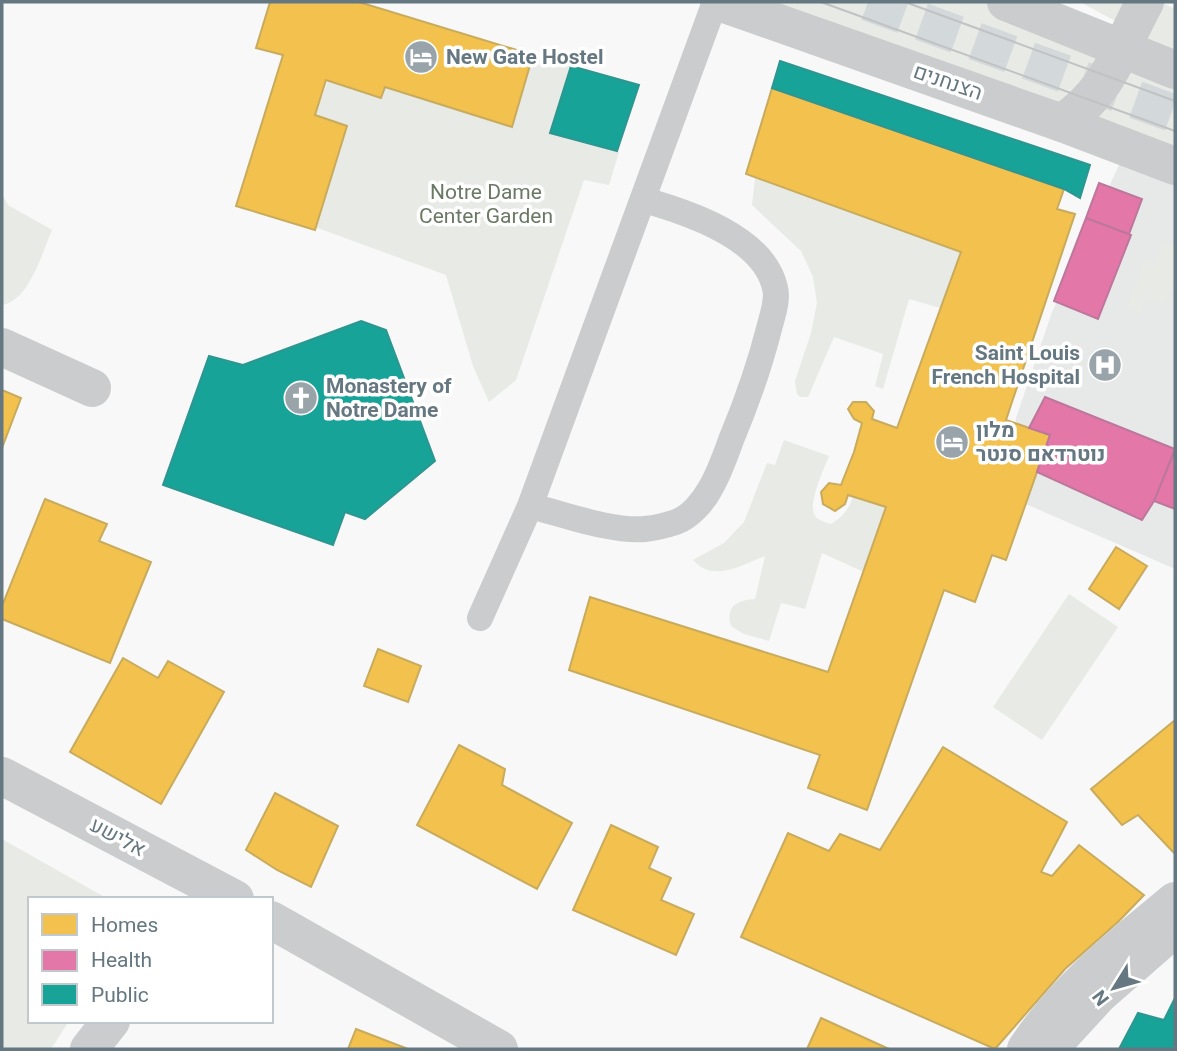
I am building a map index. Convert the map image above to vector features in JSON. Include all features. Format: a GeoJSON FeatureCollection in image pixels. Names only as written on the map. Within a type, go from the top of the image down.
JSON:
{"type":"FeatureCollection","features":[{"type":"Feature","properties":{"kind":"street","name":"הצנחנים"},"geometry":{"type":"LineString","coordinates":[[717,2],[1062,123],[1175,166]]}},
{"type":"Feature","properties":{"kind":"street"},"geometry":{"type":"LineString","coordinates":[[1006,2],[1175,70]]}},
{"type":"Feature","properties":{"kind":"street"},"geometry":{"type":"LineString","coordinates":[[1062,123],[1091,101],[1123,49],[1145,2]]}},
{"type":"Feature","properties":{"kind":"street"},"geometry":{"type":"LineString","coordinates":[[2,347],[92,388]]}},
{"type":"Feature","properties":{"kind":"street","name":"אלישע"},"geometry":{"type":"LineString","coordinates":[[2,776],[220,895]]}},
{"type":"Feature","properties":{"kind":"street"},"geometry":{"type":"LineString","coordinates":[[1026,1049],[1060,1003],[1133,953],[1175,901]]}},
{"type":"Feature","properties":{"kind":"street"},"geometry":{"type":"LineString","coordinates":[[273,921],[499,1049]]}},
{"type":"Feature","properties":{"kind":"street"},"geometry":{"type":"LineString","coordinates":[[89,1049],[109,1023]]}},
{"type":"Feature","properties":{"kind":"lane"},"geometry":{"type":"LineString","coordinates":[[480,618],[530,506],[717,2]]}},
{"type":"Feature","properties":{"kind":"lane"},"geometry":{"type":"LineString","coordinates":[[530,506],[602,525],[645,529],[679,521],[696,508],[710,490],[746,408],[774,310],[776,289],[766,266],[735,238],[683,211],[644,200]]}},
{"type":"Feature","properties":{"kind":"lane"},"geometry":{"type":"LineString","coordinates":[[1057,1049],[1103,999],[1133,953],[1175,936]]}},
{"type":"Feature","properties":{"kind":"lane"},"geometry":{"type":"LineString","coordinates":[[1133,953],[1175,967]]}},
{"type":"Feature","properties":{"kind":"shaded area","name":"Saint Louis French Hospital"},"geometry":{"type":"Polygon","coordinates":[[[1123,156],[1175,173],[1175,569],[1005,495],[1016,418],[1052,312],[1123,156]]]}},
{"type":"Feature","properties":{"kind":"green space"},"geometry":{"type":"Polygon","coordinates":[[[765,2],[1025,2],[1175,82],[1175,152],[765,2]]]}},
{"type":"Feature","properties":{"kind":"green space"},"geometry":{"type":"Polygon","coordinates":[[[1080,2],[1161,2],[1175,9],[1175,53],[1080,2]]]}},
{"type":"Feature","properties":{"kind":"green space","name":"Notre Dame Center Garden"},"geometry":{"type":"Polygon","coordinates":[[[533,55],[571,66],[550,133],[619,152],[609,185],[584,180],[516,380],[489,402],[473,366],[446,275],[315,227],[347,126],[315,115],[328,81],[381,98],[385,87],[512,127],[533,55]]]}},
{"type":"Feature","properties":{"kind":"green space"},"geometry":{"type":"Polygon","coordinates":[[[755,178],[961,252],[940,308],[909,299],[883,389],[875,386],[883,354],[834,337],[808,397],[800,397],[797,394],[795,381],[811,333],[817,303],[813,277],[801,251],[752,205],[755,178]]]}},
{"type":"Feature","properties":{"kind":"green space"},"geometry":{"type":"Polygon","coordinates":[[[2,194],[8,205],[52,230],[27,286],[11,302],[2,305],[2,194]]]}},
{"type":"Feature","properties":{"kind":"green space"},"geometry":{"type":"Polygon","coordinates":[[[1163,244],[1175,248],[1175,281],[1165,305],[1146,296],[1139,314],[1127,308],[1146,261],[1154,264],[1163,244]]]}},
{"type":"Feature","properties":{"kind":"green space"},"geometry":{"type":"Polygon","coordinates":[[[784,440],[829,456],[813,503],[813,511],[818,519],[830,524],[834,522],[845,513],[853,497],[886,507],[864,572],[822,553],[805,609],[781,603],[769,641],[744,634],[731,626],[730,619],[734,605],[755,599],[765,556],[718,571],[701,567],[693,560],[724,543],[744,522],[767,463],[775,465],[784,440]]]}},
{"type":"Feature","properties":{"kind":"green space"},"geometry":{"type":"Polygon","coordinates":[[[1069,594],[1118,627],[1042,740],[993,707],[1069,594]]]}},
{"type":"Feature","properties":{"kind":"green space"},"geometry":{"type":"Polygon","coordinates":[[[2,839],[104,897],[28,897],[28,1023],[68,1023],[51,1049],[2,1049],[2,839]]]}},
{"type":"Feature","properties":{"kind":"building: Homes"},"geometry":{"type":"Polygon","coordinates":[[[270,2],[359,2],[533,55],[512,127],[385,87],[381,98],[326,80],[315,115],[347,126],[315,230],[236,206],[283,55],[256,48],[270,2]]]}},
{"type":"Feature","properties":{"kind":"building: Homes","name":"מלון נוטרדאם סנטר"},"geometry":{"type":"Polygon","coordinates":[[[772,88],[1064,189],[1057,209],[1075,214],[1006,420],[1050,435],[1006,560],[992,555],[975,602],[944,590],[867,810],[808,788],[820,755],[569,670],[590,597],[828,672],[886,507],[848,495],[845,504],[835,511],[823,504],[821,492],[829,483],[841,485],[854,452],[862,423],[854,419],[848,409],[853,402],[866,402],[874,411],[872,419],[897,428],[961,252],[746,174],[772,88]]]}},
{"type":"Feature","properties":{"kind":"building: Homes"},"geometry":{"type":"Polygon","coordinates":[[[2,390],[21,398],[2,448],[2,390]]]}},
{"type":"Feature","properties":{"kind":"building: Homes"},"geometry":{"type":"Polygon","coordinates":[[[45,499],[107,524],[99,541],[151,562],[110,663],[2,619],[2,606],[45,499]]]}},
{"type":"Feature","properties":{"kind":"building: Homes"},"geometry":{"type":"Polygon","coordinates":[[[1116,547],[1147,566],[1119,609],[1089,589],[1116,547]]]}},
{"type":"Feature","properties":{"kind":"building: Homes"},"geometry":{"type":"Polygon","coordinates":[[[378,649],[421,666],[408,702],[364,686],[378,649]]]}},
{"type":"Feature","properties":{"kind":"building: Homes"},"geometry":{"type":"Polygon","coordinates":[[[123,658],[158,678],[168,661],[224,692],[161,804],[70,752],[123,658]]]}},
{"type":"Feature","properties":{"kind":"building: Homes"},"geometry":{"type":"Polygon","coordinates":[[[1175,720],[1175,854],[1138,815],[1122,825],[1091,789],[1175,720]]]}},
{"type":"Feature","properties":{"kind":"building: Homes"},"geometry":{"type":"Polygon","coordinates":[[[459,745],[505,769],[502,785],[572,823],[537,889],[417,825],[459,745]]]}},
{"type":"Feature","properties":{"kind":"building: Homes"},"geometry":{"type":"Polygon","coordinates":[[[943,747],[1067,822],[1041,872],[1052,876],[1079,845],[1144,895],[1065,969],[995,1049],[741,937],[788,833],[829,851],[840,834],[880,850],[943,747]]]}},
{"type":"Feature","properties":{"kind":"building: Homes"},"geometry":{"type":"Polygon","coordinates":[[[275,793],[338,826],[311,887],[246,850],[275,793]]]}},
{"type":"Feature","properties":{"kind":"building: Homes"},"geometry":{"type":"Polygon","coordinates":[[[611,825],[658,847],[649,868],[671,878],[661,900],[694,914],[676,955],[573,910],[611,825]]]}},
{"type":"Feature","properties":{"kind":"building: Homes"},"geometry":{"type":"Polygon","coordinates":[[[821,1018],[889,1049],[807,1049],[821,1018]]]}},
{"type":"Feature","properties":{"kind":"building: Homes"},"geometry":{"type":"Polygon","coordinates":[[[356,1029],[408,1049],[348,1049],[356,1029]]]}},
{"type":"Feature","properties":{"kind":"building: Health"},"geometry":{"type":"Polygon","coordinates":[[[1099,183],[1142,199],[1129,234],[1086,218],[1099,183]]]}},
{"type":"Feature","properties":{"kind":"building: Health"},"geometry":{"type":"Polygon","coordinates":[[[1086,218],[1131,235],[1098,319],[1054,301],[1086,218]]]}},
{"type":"Feature","properties":{"kind":"building: Health"},"geometry":{"type":"Polygon","coordinates":[[[1045,397],[1175,449],[1154,501],[1142,520],[1037,472],[1050,435],[1029,428],[1045,397]]]}},
{"type":"Feature","properties":{"kind":"building: Health"},"geometry":{"type":"Polygon","coordinates":[[[1175,450],[1175,509],[1154,501],[1175,450]]]}},
{"type":"Feature","properties":{"kind":"building: Public"},"geometry":{"type":"Polygon","coordinates":[[[780,61],[1090,165],[1080,198],[1064,189],[772,88],[780,61]]]}},
{"type":"Feature","properties":{"kind":"building: Public"},"geometry":{"type":"Polygon","coordinates":[[[571,66],[639,85],[617,151],[550,133],[571,66]]]}},
{"type":"Feature","properties":{"kind":"building: Public"},"geometry":{"type":"Polygon","coordinates":[[[361,321],[386,330],[435,461],[365,519],[345,512],[333,545],[163,485],[209,356],[243,365],[361,321]]]}},
{"type":"Feature","properties":{"kind":"building: Public"},"geometry":{"type":"Polygon","coordinates":[[[1175,998],[1175,1049],[1119,1049],[1138,1013],[1164,1020],[1175,998]]]}},
{"type":"Feature","properties":{"kind":"tunnel"},"geometry":{"type":"LineString","coordinates":[[868,2],[1175,114]]}},
{"type":"Feature","properties":{"kind":"tram line"},"geometry":{"type":"LineString","coordinates":[[821,2],[1175,131]]}},
{"type":"Feature","properties":{"kind":"tram line"},"geometry":{"type":"LineString","coordinates":[[905,2],[1175,101]]}},
{"type":"Feature","properties":{"kind":"place","name":"New Gate Hostel"},"geometry":{"type":"Point","coordinates":[421,57]}},
{"type":"Feature","properties":{"kind":"place","name":"Saint Louis French Hospital"},"geometry":{"type":"Point","coordinates":[1105,365]}},
{"type":"Feature","properties":{"kind":"place","name":"Monastery of Notre Dame"},"geometry":{"type":"Point","coordinates":[301,398]}},
{"type":"Feature","properties":{"kind":"place","name":"מלון נוטרדאם סנטר"},"geometry":{"type":"Point","coordinates":[952,442]}}]}
